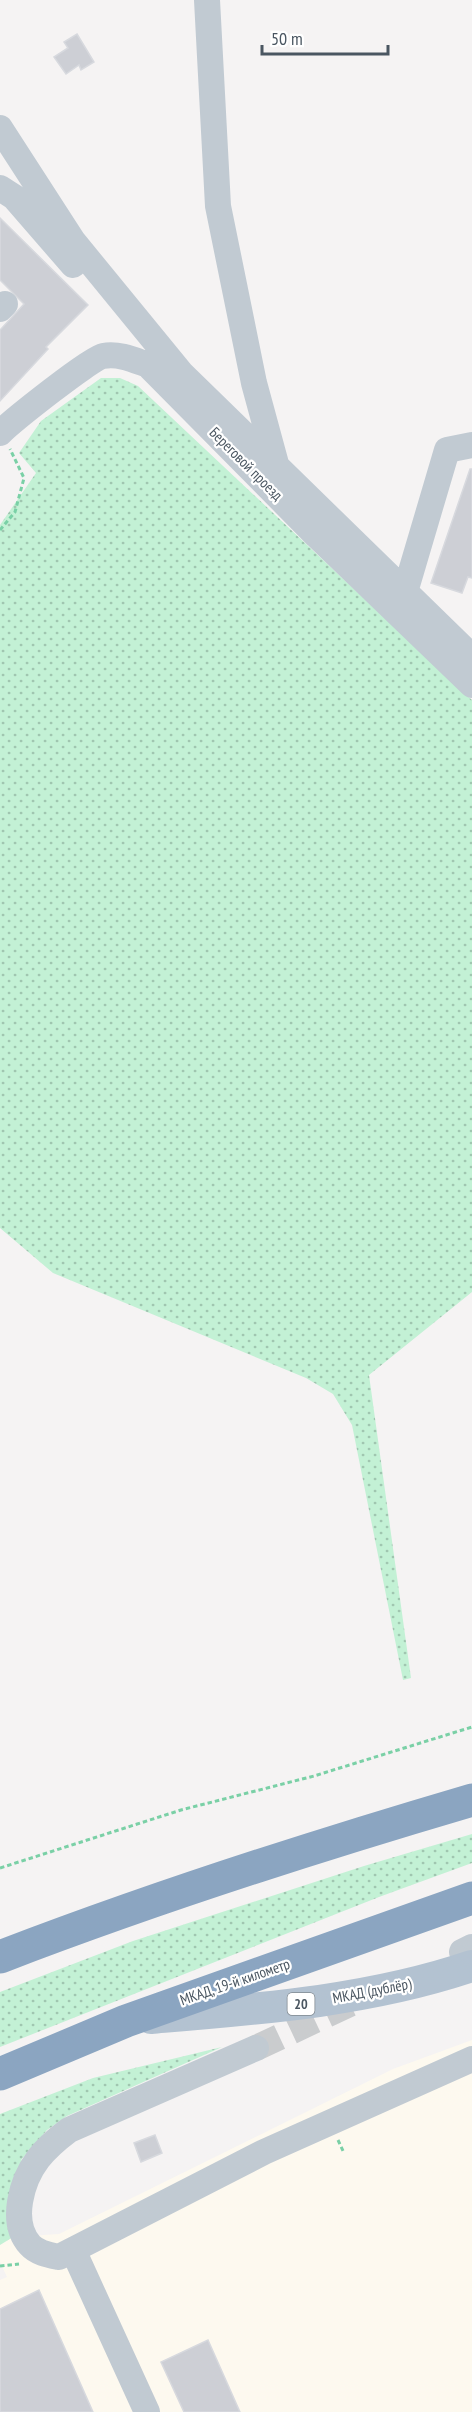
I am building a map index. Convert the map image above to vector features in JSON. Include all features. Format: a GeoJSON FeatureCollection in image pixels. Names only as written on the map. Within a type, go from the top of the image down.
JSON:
{"type":"FeatureCollection","features":[{"type":"Feature","properties":{"kind":"highway"},"geometry":{"type":"LineString","coordinates":[[0,1957],[122,1910],[354,1835],[472,1800]]}},
{"type":"Feature","properties":{"kind":"highway","name":"МКАД, 19-й километр"},"geometry":{"type":"LineString","coordinates":[[0,2074],[126,2020],[472,1898]]}},
{"type":"Feature","properties":{"kind":"main road","name":"МКАД (дублёр)"},"geometry":{"type":"LineString","coordinates":[[126,2020],[287,2007],[437,1978],[469,1955]]}},
{"type":"Feature","properties":{"kind":"street"},"geometry":{"type":"LineString","coordinates":[[207,0],[218,206],[254,383],[276,464]]}},
{"type":"Feature","properties":{"kind":"street"},"geometry":{"type":"LineString","coordinates":[[0,128],[73,241],[181,373],[472,657]]}},
{"type":"Feature","properties":{"kind":"street"},"geometry":{"type":"LineString","coordinates":[[0,188],[14,197],[135,338],[148,365]]}},
{"type":"Feature","properties":{"kind":"street","name":"Береговой проезд"},"geometry":{"type":"LineString","coordinates":[[1,432],[84,366],[102,356],[126,357],[148,365],[317,536],[472,685]]}},
{"type":"Feature","properties":{"kind":"street"},"geometry":{"type":"LineString","coordinates":[[405,592],[447,450],[472,445]]}},
{"type":"Feature","properties":{"kind":"street"},"geometry":{"type":"LineString","coordinates":[[256,2048],[69,2130],[52,2143],[29,2174],[21,2196],[21,2232],[31,2246],[44,2254],[66,2253],[264,2152],[472,2060]]}},
{"type":"Feature","properties":{"kind":"street"},"geometry":{"type":"LineString","coordinates":[[66,2253],[147,2412]]}},
{"type":"Feature","properties":{"kind":"path"},"geometry":{"type":"LineString","coordinates":[[0,530],[15,512],[24,478],[1,432]]}},
{"type":"Feature","properties":{"kind":"path"},"geometry":{"type":"LineString","coordinates":[[0,1868],[181,1810],[314,1776],[472,1727]]}},
{"type":"Feature","properties":{"kind":"path"},"geometry":{"type":"LineString","coordinates":[[336,2135],[344,2152]]}},
{"type":"Feature","properties":{"kind":"shaded area"},"geometry":{"type":"Polygon","coordinates":[[[472,2040],[472,2412],[93,2412],[39,2290],[0,2309],[0,2280],[7,2277],[0,2262],[0,2245],[13,2237],[59,2234],[393,2069],[472,2040]]]}},
{"type":"Feature","properties":{"kind":"green space"},"geometry":{"type":"Polygon","coordinates":[[[101,378],[120,378],[138,386],[472,700],[472,1292],[369,1375],[411,1678],[403,1680],[352,1425],[333,1394],[306,1378],[53,1273],[0,1228],[0,525],[36,473],[19,453],[41,421],[101,378]]]}},
{"type":"Feature","properties":{"kind":"green space"},"geometry":{"type":"Polygon","coordinates":[[[472,1834],[472,1863],[379,1897],[0,2047],[0,1992],[133,1941],[364,1866],[472,1834]]]}},
{"type":"Feature","properties":{"kind":"green space"},"geometry":{"type":"Polygon","coordinates":[[[222,2047],[67,2116],[47,2130],[21,2160],[25,2164],[13,2237],[0,2245],[0,2114],[93,2078],[222,2047]]]}},
{"type":"Feature","properties":{"kind":"building"},"geometry":{"type":"Polygon","coordinates":[[[77,34],[94,62],[81,70],[79,65],[66,74],[54,57],[68,48],[64,42],[77,34]]]}},
{"type":"Feature","properties":{"kind":"building"},"geometry":{"type":"Polygon","coordinates":[[[0,218],[88,305],[46,347],[48,349],[0,401],[0,330],[24,304],[0,280],[0,218]]]}},
{"type":"Feature","properties":{"kind":"building"},"geometry":{"type":"Polygon","coordinates":[[[470,469],[472,469],[472,578],[468,577],[462,593],[431,583],[470,469]]]}},
{"type":"Feature","properties":{"kind":"building"},"geometry":{"type":"Polygon","coordinates":[[[155,2135],[162,2153],[141,2162],[134,2143],[155,2135]]]}},
{"type":"Feature","properties":{"kind":"building"},"geometry":{"type":"Polygon","coordinates":[[[39,2290],[93,2412],[0,2412],[0,2309],[39,2290]]]}},
{"type":"Feature","properties":{"kind":"building"},"geometry":{"type":"Polygon","coordinates":[[[208,2340],[240,2412],[184,2412],[161,2362],[208,2340]]]}},
{"type":"Feature","properties":{"kind":"tunnel"},"geometry":{"type":"LineString","coordinates":[[256,2048],[356,2001]]}}]}
